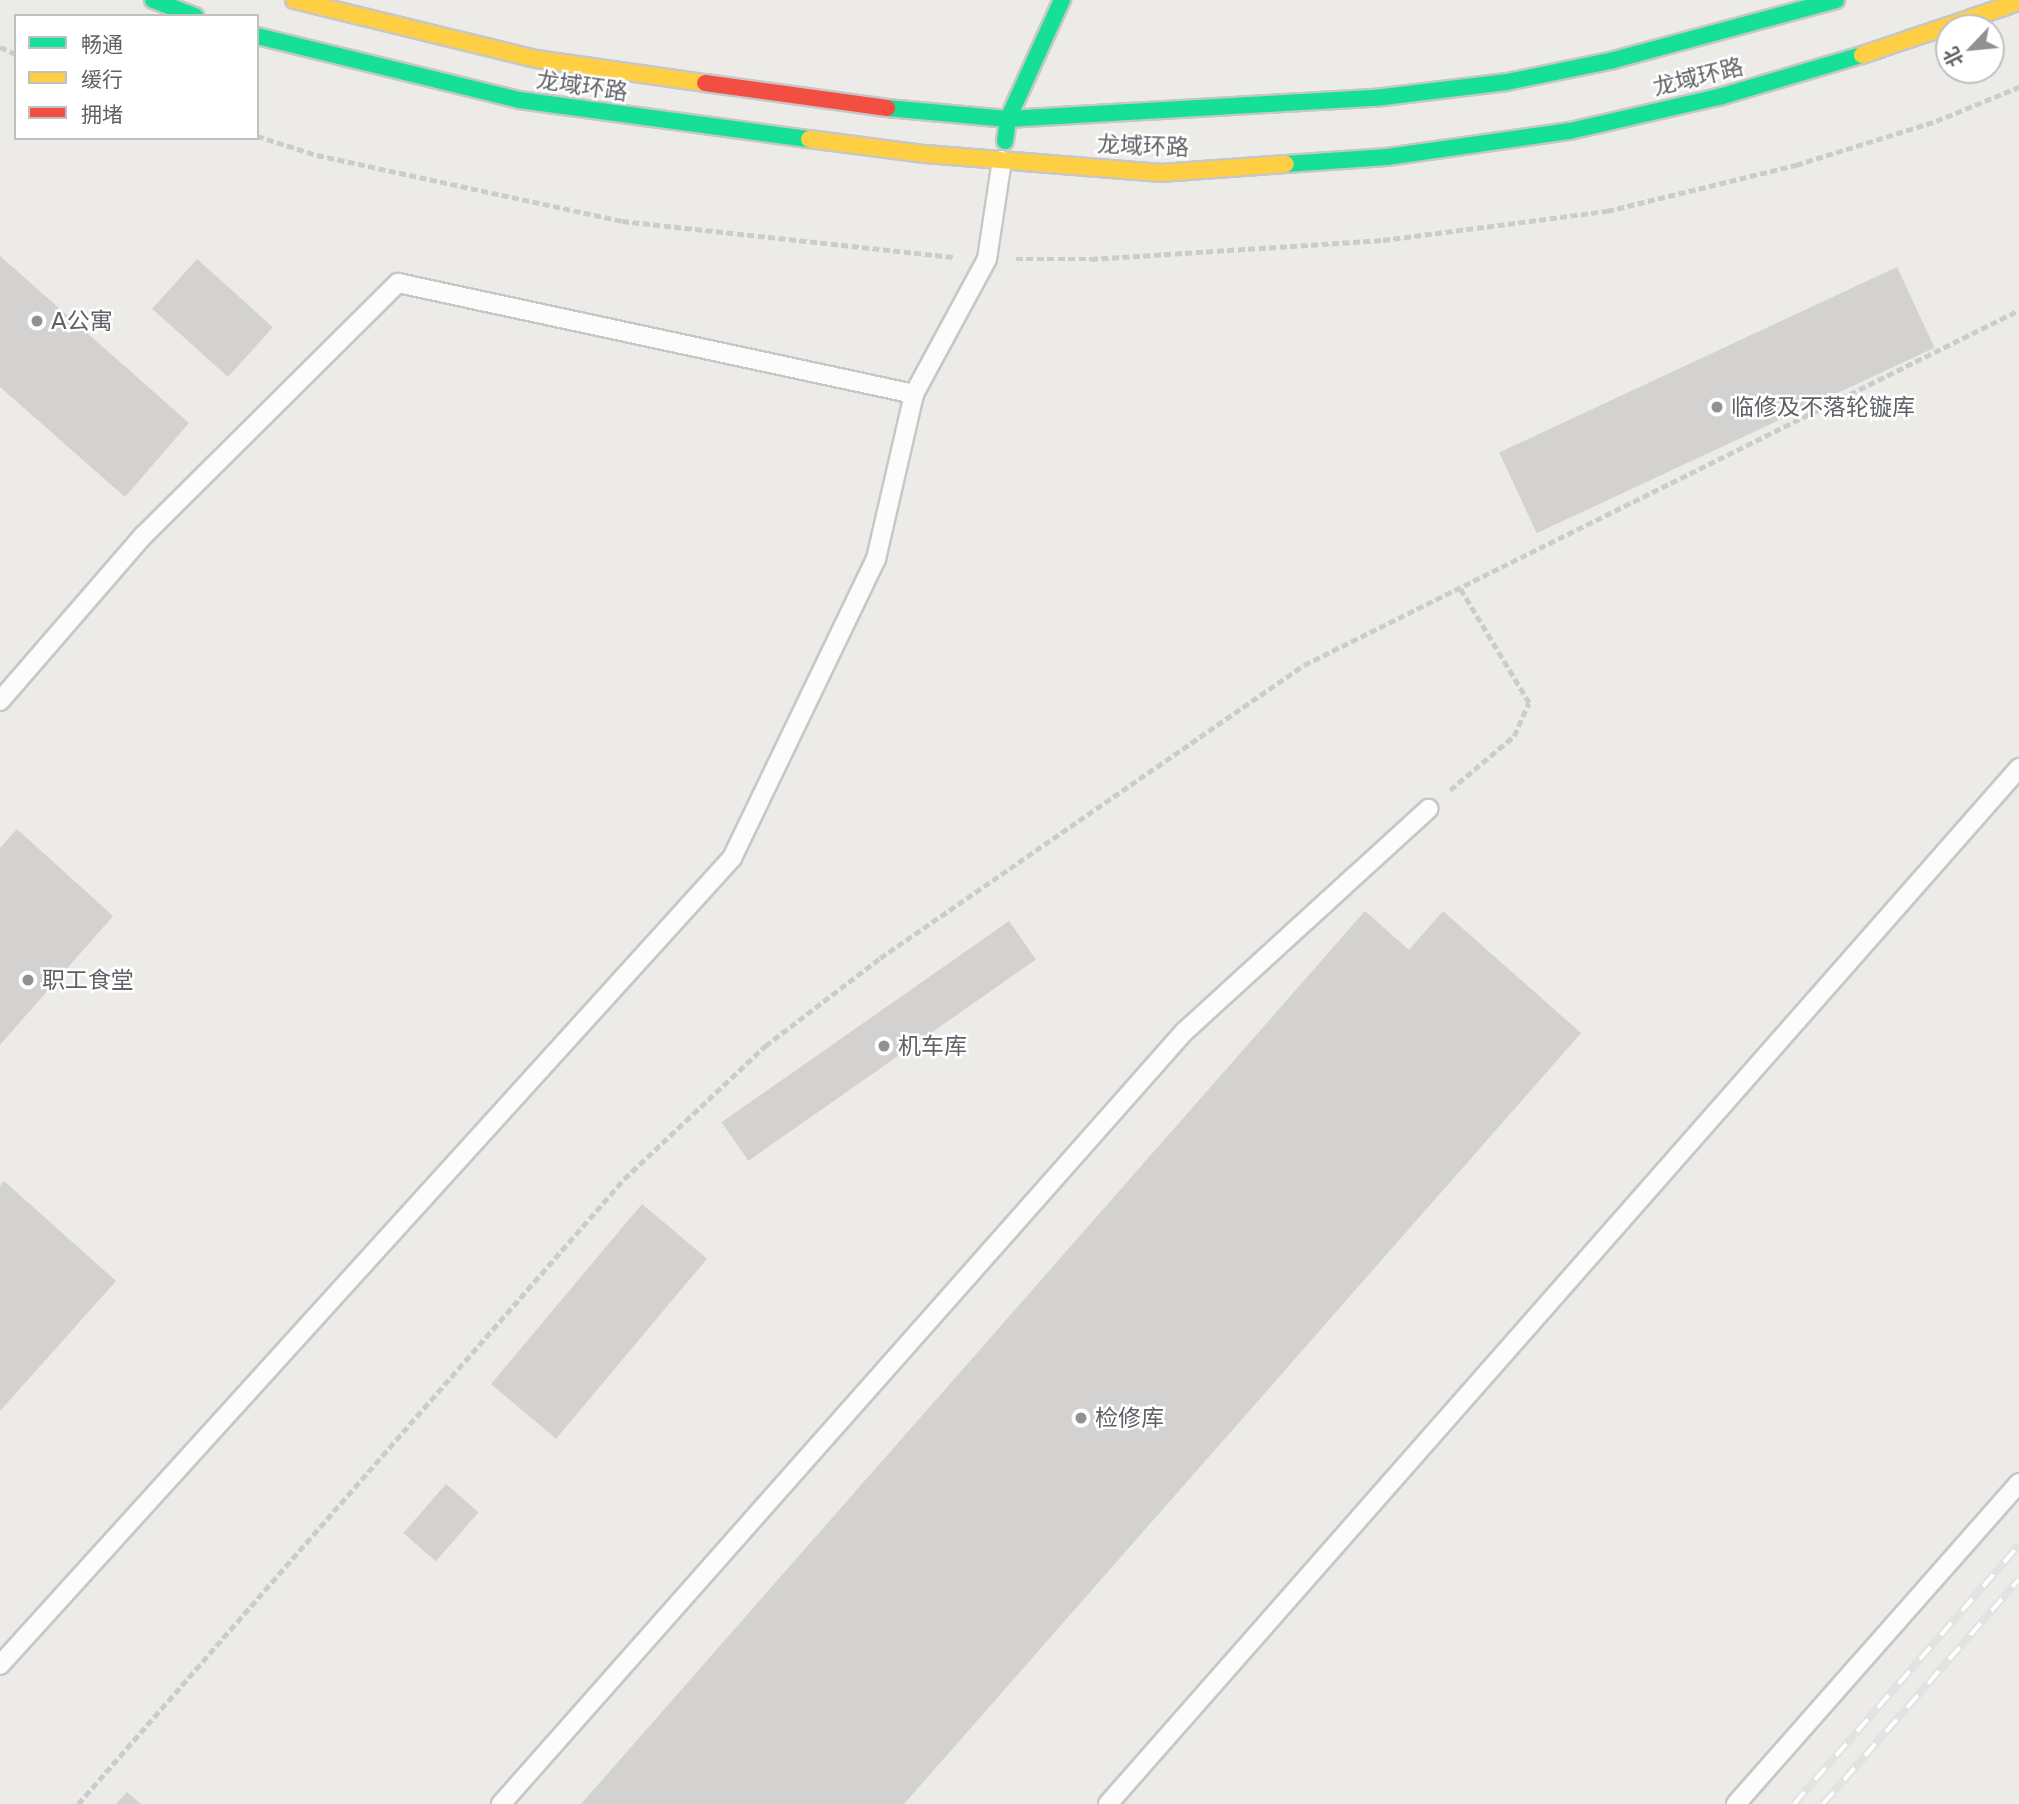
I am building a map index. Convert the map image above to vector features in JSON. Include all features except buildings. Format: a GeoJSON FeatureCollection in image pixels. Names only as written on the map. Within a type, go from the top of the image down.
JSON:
{"type":"FeatureCollection","features":[{"type":"Feature","properties":{"kind":"main road"},"geometry":{"type":"LineString","coordinates":[[153,0],[190,14]]}},
{"type":"Feature","properties":{"kind":"main road","name":"龙域环路"},"geometry":{"type":"LineString","coordinates":[[294,0],[536,60],[906,112],[1008,119],[1375,98],[1507,82],[1614,60],[1836,0]]}},
{"type":"Feature","properties":{"kind":"main road"},"geometry":{"type":"LineString","coordinates":[[1002,160],[1008,119],[1062,0]]}},
{"type":"Feature","properties":{"kind":"main road","name":"龙域环路"},"geometry":{"type":"LineString","coordinates":[[259,37],[428,82],[519,100],[925,154],[1161,173],[1387,157],[1570,131],[1719,97],[1891,47],[2019,2]]}},
{"type":"Feature","properties":{"kind":"lane"},"geometry":{"type":"LineString","coordinates":[[0,1665],[732,858],[876,559],[914,394],[987,259],[1002,160]]}},
{"type":"Feature","properties":{"kind":"lane"},"geometry":{"type":"LineString","coordinates":[[0,701],[144,535],[398,284],[914,394]]}},
{"type":"Feature","properties":{"kind":"lane"},"geometry":{"type":"LineString","coordinates":[[1108,1804],[2019,768]]}},
{"type":"Feature","properties":{"kind":"lane"},"geometry":{"type":"LineString","coordinates":[[501,1804],[1184,1032],[1428,809]]}},
{"type":"Feature","properties":{"kind":"lane"},"geometry":{"type":"LineString","coordinates":[[1735,1804],[2019,1483]]}},
{"type":"Feature","properties":{"kind":"path"},"geometry":{"type":"LineString","coordinates":[[78,1804],[624,1179],[765,1046],[880,958],[1304,665],[2019,310]]}},
{"type":"Feature","properties":{"kind":"path"},"geometry":{"type":"LineString","coordinates":[[1428,809],[1514,736],[1529,704],[1459,587]]}},
{"type":"Feature","properties":{"kind":"railway"},"geometry":{"type":"LineString","coordinates":[[1794,1804],[2019,1545]]}},
{"type":"Feature","properties":{"kind":"railway"},"geometry":{"type":"LineString","coordinates":[[1823,1804],[2019,1579]]}},
{"type":"Feature","properties":{"kind":"traffic: fast"},"geometry":{"type":"LineString","coordinates":[[153,0],[190,14]]}},
{"type":"Feature","properties":{"kind":"traffic: fast"},"geometry":{"type":"LineString","coordinates":[[1005,141],[1008,119],[1062,0]]}},
{"type":"Feature","properties":{"kind":"traffic: fast"},"geometry":{"type":"LineString","coordinates":[[887,108],[1008,119],[1375,98],[1507,82],[1614,60],[1836,0]]}},
{"type":"Feature","properties":{"kind":"traffic: fast"},"geometry":{"type":"LineString","coordinates":[[259,36],[519,100],[809,139]]}},
{"type":"Feature","properties":{"kind":"traffic: fast"},"geometry":{"type":"LineString","coordinates":[[1286,164],[1387,157],[1570,131],[1719,97],[1862,55]]}},
{"type":"Feature","properties":{"kind":"traffic: slow"},"geometry":{"type":"LineString","coordinates":[[294,0],[536,59],[705,83]]}},
{"type":"Feature","properties":{"kind":"traffic: slow"},"geometry":{"type":"LineString","coordinates":[[1862,55],[2019,2]]}},
{"type":"Feature","properties":{"kind":"traffic: slow"},"geometry":{"type":"LineString","coordinates":[[809,139],[925,154],[1161,173],[1286,164]]}},
{"type":"Feature","properties":{"kind":"traffic: jam"},"geometry":{"type":"LineString","coordinates":[[705,83],[887,108]]}},
{"type":"Feature","properties":{"kind":"place","name":"A公寓"},"geometry":{"type":"Point","coordinates":[37,321]}},
{"type":"Feature","properties":{"kind":"place","name":"临修及不落轮镟库"},"geometry":{"type":"Point","coordinates":[1717,407]}},
{"type":"Feature","properties":{"kind":"place","name":"职工食堂"},"geometry":{"type":"Point","coordinates":[28,980]}},
{"type":"Feature","properties":{"kind":"place","name":"机车库"},"geometry":{"type":"Point","coordinates":[884,1046]}},
{"type":"Feature","properties":{"kind":"place","name":"检修库"},"geometry":{"type":"Point","coordinates":[1081,1418]}}]}
